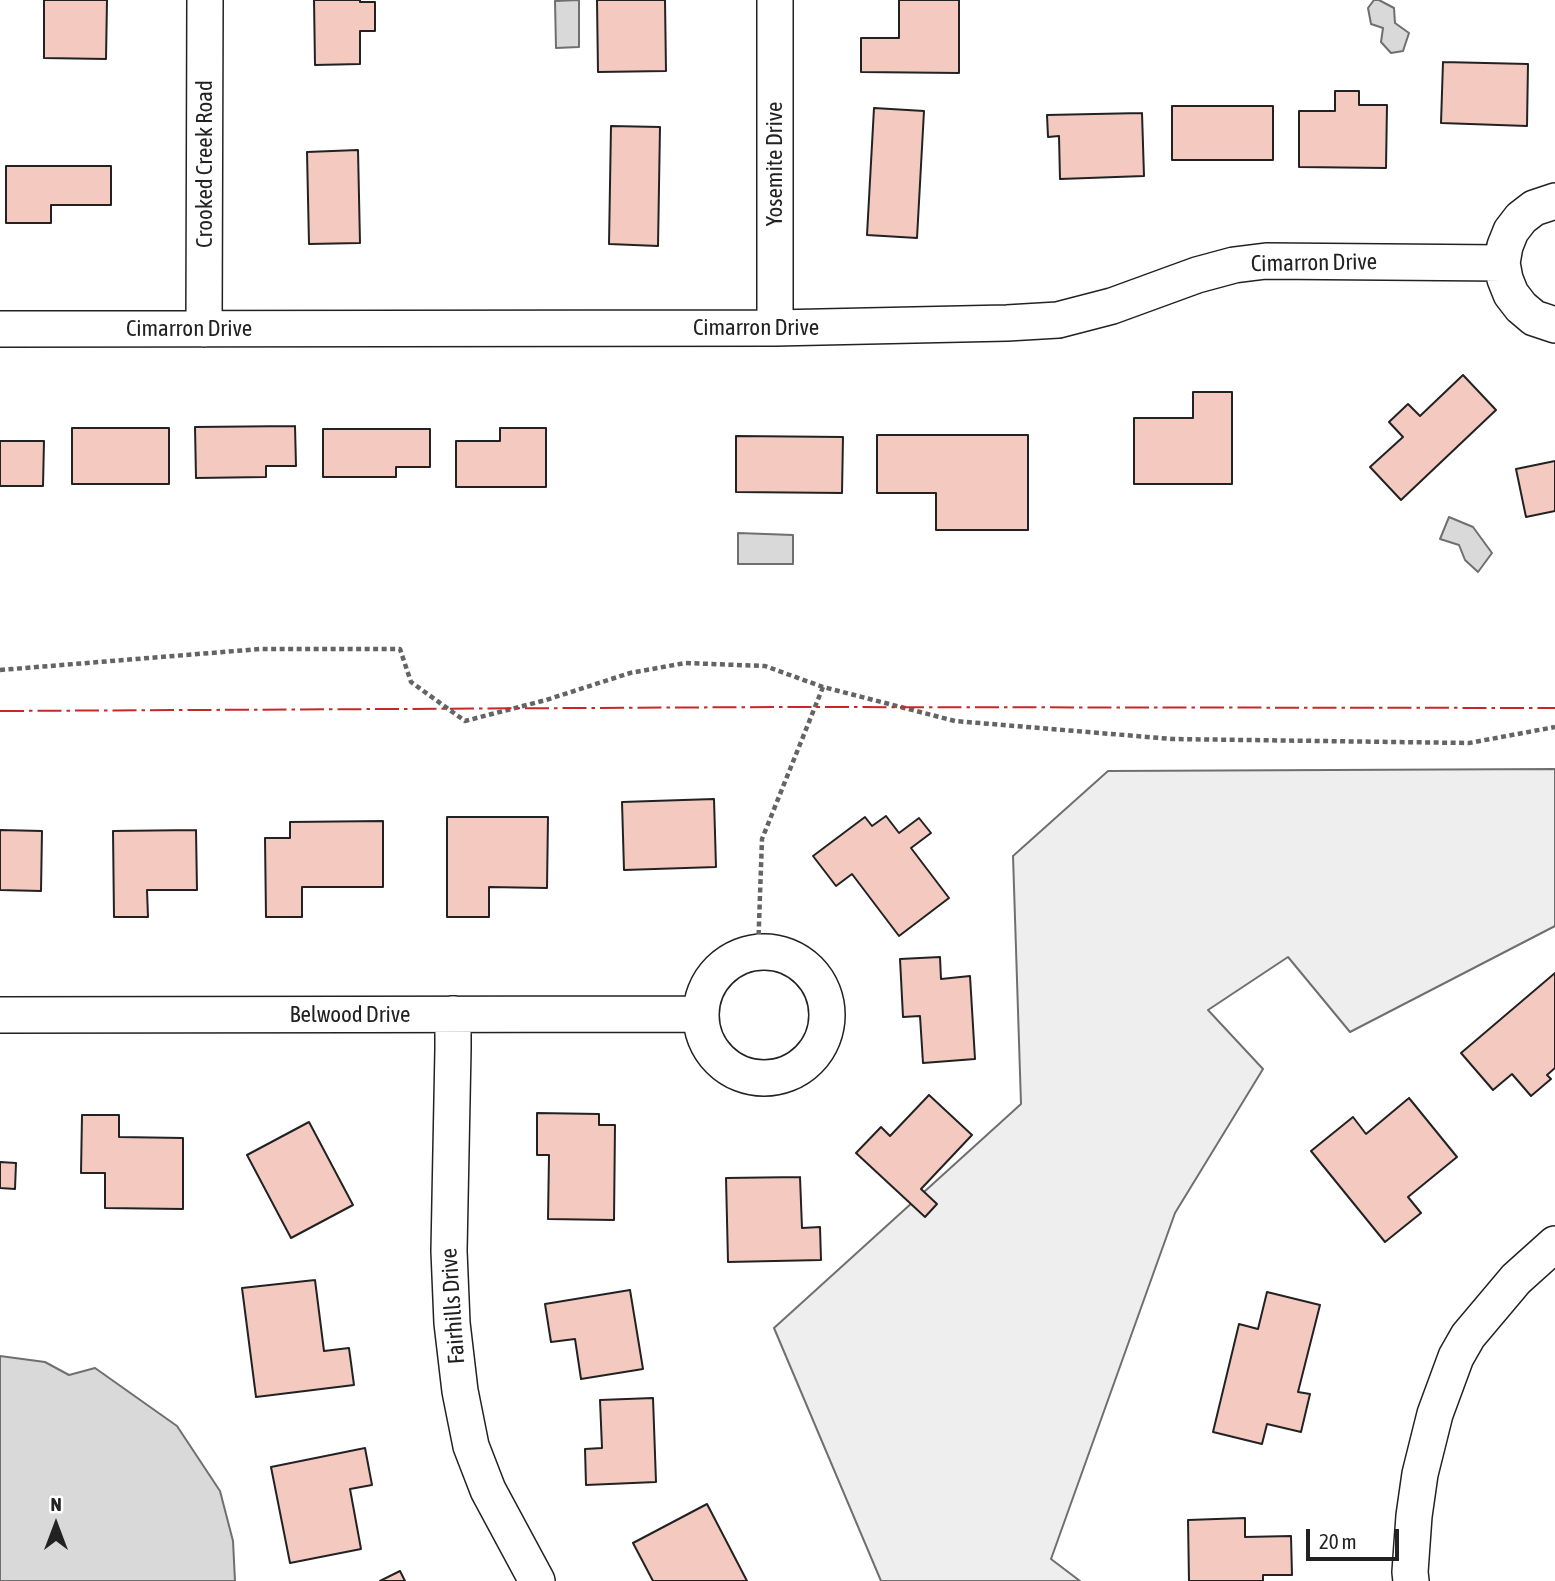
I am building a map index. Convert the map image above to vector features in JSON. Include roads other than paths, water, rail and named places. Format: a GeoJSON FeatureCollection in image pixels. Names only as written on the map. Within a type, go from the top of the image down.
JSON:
{"type":"FeatureCollection","features":[{"type":"Feature","properties":{"kind":"street","name":"Crooked Creek Road"},"geometry":{"type":"LineString","coordinates":[[204,329],[205,0]]}},
{"type":"Feature","properties":{"kind":"street","name":"Yosemite Drive"},"geometry":{"type":"LineString","coordinates":[[775,0],[775,328]]}},
{"type":"Feature","properties":{"kind":"street"},"geometry":{"type":"LineString","coordinates":[[1555,201],[1534,208],[1521,218],[1511,231],[1502,263],[1511,294],[1521,307],[1534,318],[1555,325]]}},
{"type":"Feature","properties":{"kind":"street","name":"Cimarron Drive"},"geometry":{"type":"LineString","coordinates":[[0,329],[775,328],[1007,323],[1058,320],[1112,306],[1197,275],[1234,265],[1266,261],[1502,263]]}},
{"type":"Feature","properties":{"kind":"street"},"geometry":{"type":"LineString","coordinates":[[758,952],[781,954],[797,960],[810,971],[826,999],[828,1015],[818,1047],[808,1060],[795,1070],[780,1076],[763,1078],[747,1076],[719,1059],[706,1038],[701,1014],[706,990],[720,969],[733,959],[758,952]]}},
{"type":"Feature","properties":{"kind":"street","name":"Fairhills Drive"},"geometry":{"type":"LineString","coordinates":[[453,1014],[449,1251],[452,1323],[460,1391],[471,1446],[488,1490],[537,1581]]}},
{"type":"Feature","properties":{"kind":"street","name":"Belwood Drive"},"geometry":{"type":"LineString","coordinates":[[0,1015],[701,1014]]}},
{"type":"Feature","properties":{"kind":"street"},"geometry":{"type":"LineString","coordinates":[[1411,1581],[1412,1538],[1420,1474],[1435,1414],[1456,1357],[1468,1336],[1516,1279],[1555,1244]]}}]}
